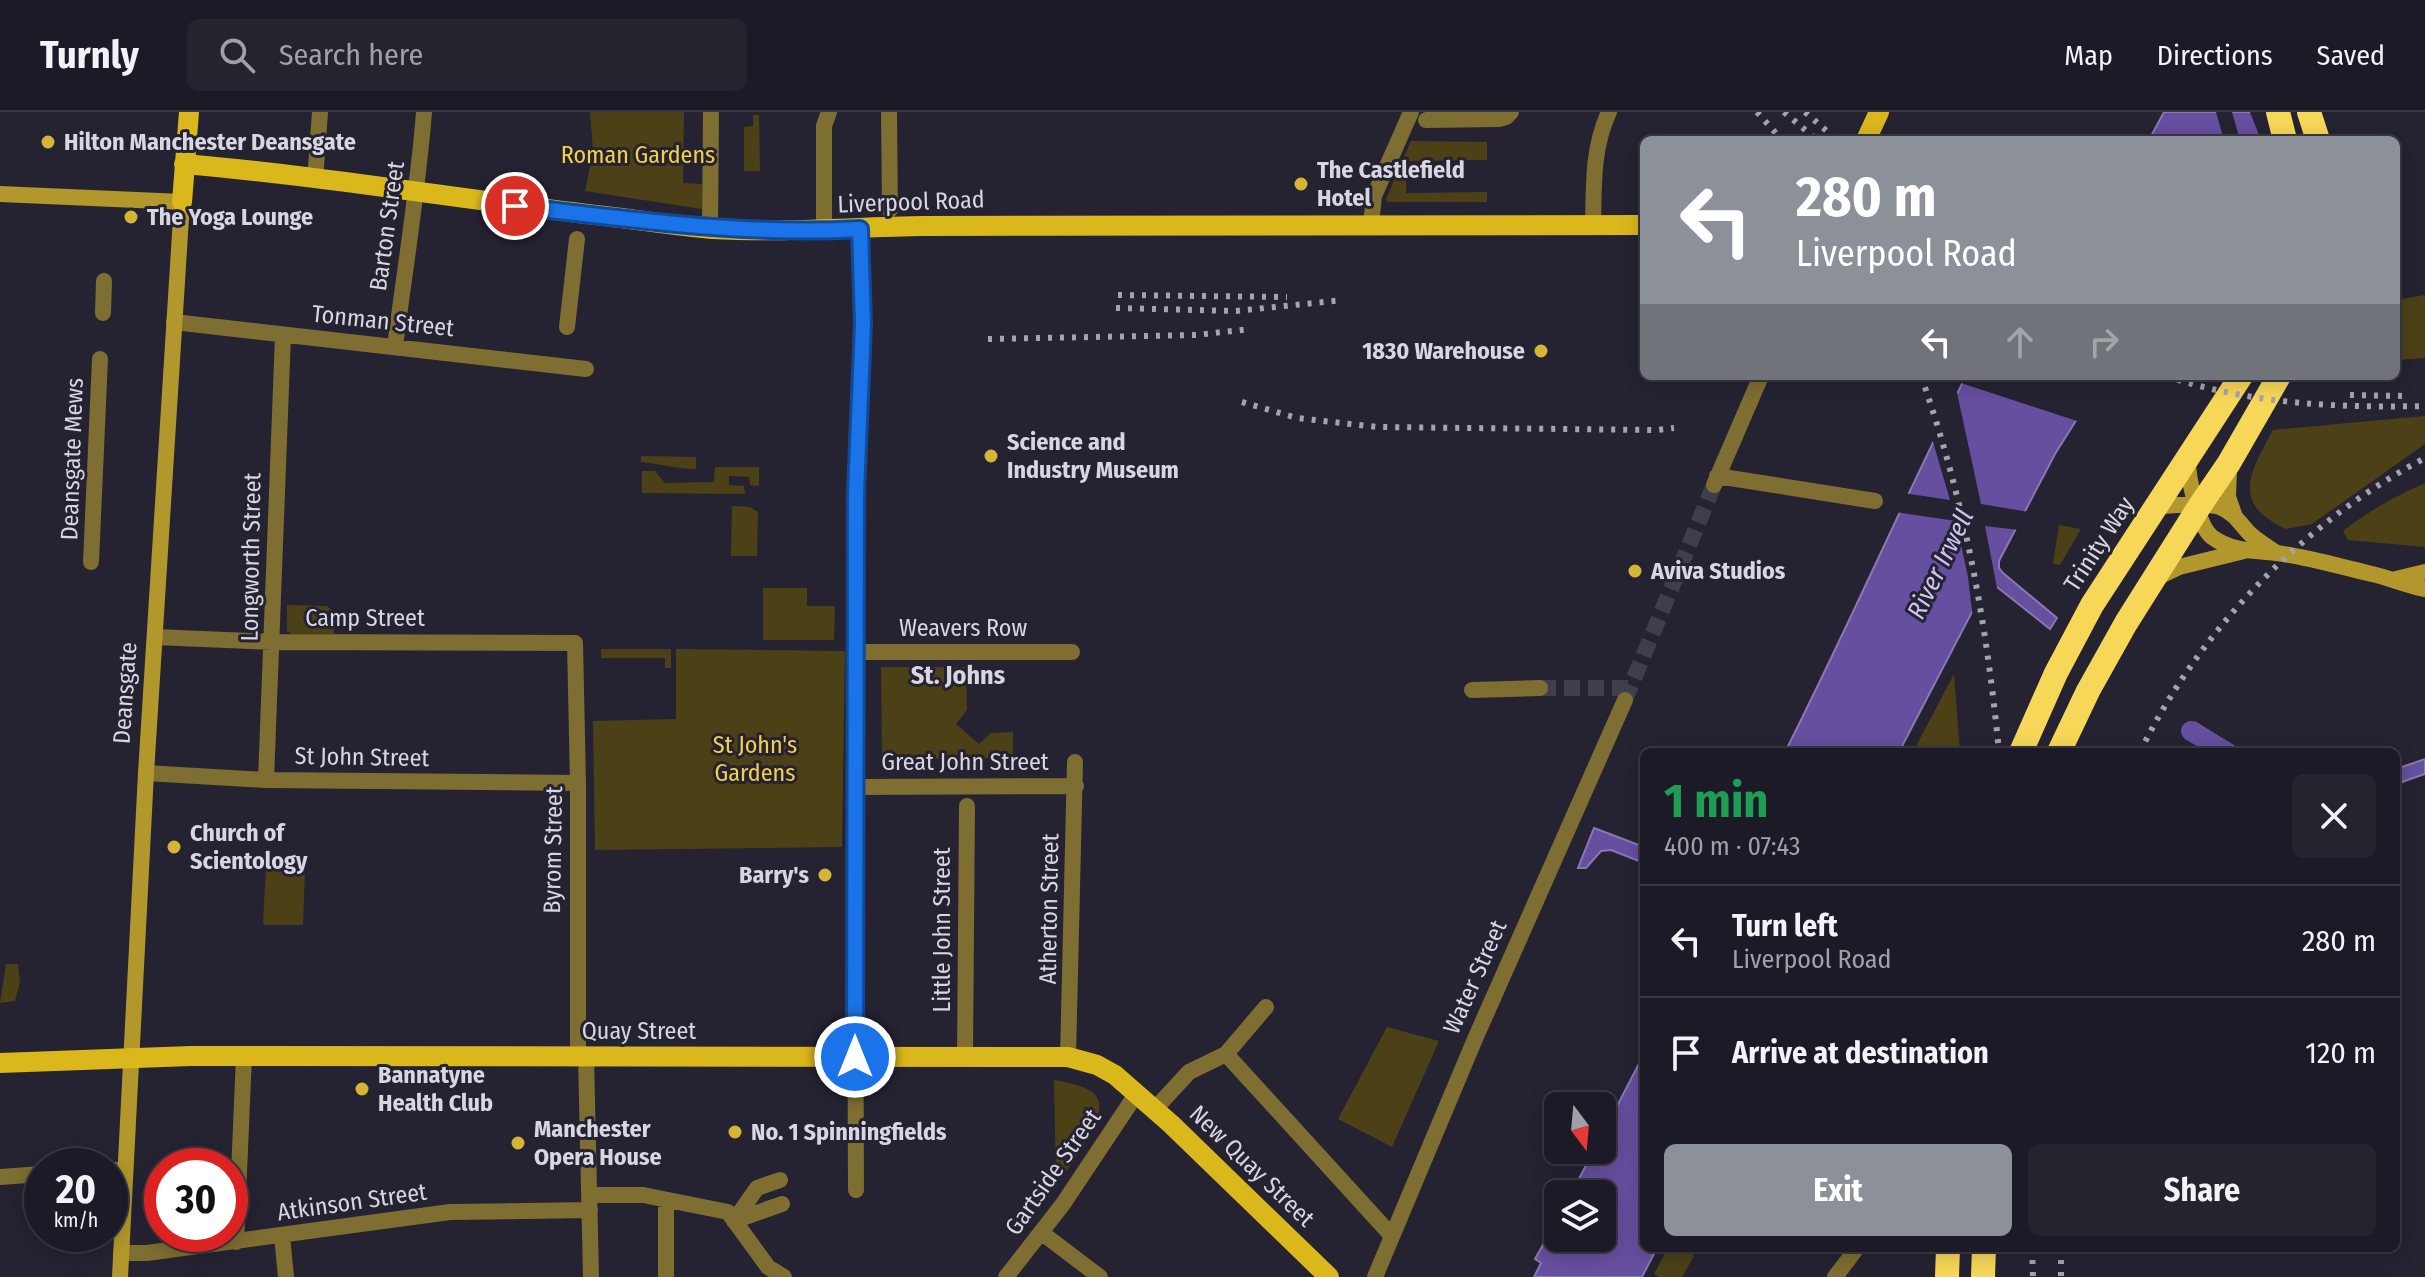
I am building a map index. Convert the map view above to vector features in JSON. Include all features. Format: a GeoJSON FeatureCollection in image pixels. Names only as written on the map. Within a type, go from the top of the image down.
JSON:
{"type":"FeatureCollection","features":[{"type":"Feature","properties":{"kind":"highway"},"geometry":{"type":"LineString","coordinates":[[2278,112],[2284,136]]}},
{"type":"Feature","properties":{"kind":"highway"},"geometry":{"type":"LineString","coordinates":[[2309,112],[2317,136]]}},
{"type":"Feature","properties":{"kind":"highway","name":"Trinity Way"},"geometry":{"type":"LineString","coordinates":[[2023,748],[2086,614],[2238,380]]}},
{"type":"Feature","properties":{"kind":"highway"},"geometry":{"type":"LineString","coordinates":[[2061,748],[2088,691],[2277,380]]}},
{"type":"Feature","properties":{"kind":"highway"},"geometry":{"type":"LineString","coordinates":[[1947,1277],[1948,1252]]}},
{"type":"Feature","properties":{"kind":"highway"},"geometry":{"type":"LineString","coordinates":[[1983,1277],[1984,1252]]}},
{"type":"Feature","properties":{"kind":"main road","name":"Deansgate"},"geometry":{"type":"LineString","coordinates":[[182,202],[189,112]]}},
{"type":"Feature","properties":{"kind":"main road"},"geometry":{"type":"LineString","coordinates":[[1868,136],[1879,112]]}},
{"type":"Feature","properties":{"kind":"main road","name":"Liverpool Road"},"geometry":{"type":"LineString","coordinates":[[184,164],[710,228],[824,231],[924,226],[1640,225]]}},
{"type":"Feature","properties":{"kind":"main road","name":"Quay Street"},"geometry":{"type":"LineString","coordinates":[[0,1063],[244,1056],[1068,1057],[1097,1065],[1137,1093]]}},
{"type":"Feature","properties":{"kind":"main road","name":"New Quay Street"},"geometry":{"type":"LineString","coordinates":[[1137,1093],[1329,1277]]}},
{"type":"Feature","properties":{"kind":"street"},"geometry":{"type":"LineString","coordinates":[[315,180],[320,112]]}},
{"type":"Feature","properties":{"kind":"street","name":"Barton Street"},"geometry":{"type":"LineString","coordinates":[[395,346],[424,112]]}},
{"type":"Feature","properties":{"kind":"street"},"geometry":{"type":"LineString","coordinates":[[710,228],[711,112]]}},
{"type":"Feature","properties":{"kind":"street"},"geometry":{"type":"LineString","coordinates":[[824,231],[824,126],[829,112]]}},
{"type":"Feature","properties":{"kind":"street"},"geometry":{"type":"LineString","coordinates":[[889,112],[890,210]]}},
{"type":"Feature","properties":{"kind":"street"},"geometry":{"type":"LineString","coordinates":[[1371,224],[1374,196],[1418,116],[1499,119],[1511,112]]}},
{"type":"Feature","properties":{"kind":"street"},"geometry":{"type":"LineString","coordinates":[[1593,226],[1594,171],[1609,112]]}},
{"type":"Feature","properties":{"kind":"street"},"geometry":{"type":"LineString","coordinates":[[0,194],[182,202]]}},
{"type":"Feature","properties":{"kind":"street","name":"Deansgate"},"geometry":{"type":"LineString","coordinates":[[120,1148],[131,1057],[182,202]]}},
{"type":"Feature","properties":{"kind":"street"},"geometry":{"type":"LineString","coordinates":[[856,1190],[854,652],[858,417],[863,356],[860,229]]}},
{"type":"Feature","properties":{"kind":"street"},"geometry":{"type":"LineString","coordinates":[[567,327],[577,239]]}},
{"type":"Feature","properties":{"kind":"street"},"geometry":{"type":"LineString","coordinates":[[103,313],[104,281]]}},
{"type":"Feature","properties":{"kind":"street","name":"Tonman Street"},"geometry":{"type":"LineString","coordinates":[[174,322],[586,369]]}},
{"type":"Feature","properties":{"kind":"street","name":"Longworth Street"},"geometry":{"type":"LineString","coordinates":[[266,780],[283,335]]}},
{"type":"Feature","properties":{"kind":"street","name":"Deansgate Mews"},"geometry":{"type":"LineString","coordinates":[[91,562],[100,359]]}},
{"type":"Feature","properties":{"kind":"street"},"geometry":{"type":"LineString","coordinates":[[1759,380],[1717,477],[1875,501]]}},
{"type":"Feature","properties":{"kind":"street"},"geometry":{"type":"LineString","coordinates":[[2189,456],[2188,469],[2201,522],[2209,535],[2227,546],[2244,551],[2276,553],[2396,579],[2425,589]]}},
{"type":"Feature","properties":{"kind":"street"},"geometry":{"type":"LineString","coordinates":[[2229,463],[2228,497],[2235,517]]}},
{"type":"Feature","properties":{"kind":"street"},"geometry":{"type":"LineString","coordinates":[[2156,507],[2177,503],[2218,506],[2276,553]]}},
{"type":"Feature","properties":{"kind":"street"},"geometry":{"type":"LineString","coordinates":[[2154,579],[2179,567],[2244,551]]}},
{"type":"Feature","properties":{"kind":"street"},"geometry":{"type":"LineString","coordinates":[[2396,579],[2425,572]]}},
{"type":"Feature","properties":{"kind":"street","name":"Camp Street"},"geometry":{"type":"LineString","coordinates":[[155,637],[273,642],[575,643]]}},
{"type":"Feature","properties":{"kind":"street","name":"Byrom Street"},"geometry":{"type":"LineString","coordinates":[[575,643],[582,1057],[591,1277]]}},
{"type":"Feature","properties":{"kind":"street","name":"Weavers Row"},"geometry":{"type":"LineString","coordinates":[[854,652],[1072,652]]}},
{"type":"Feature","properties":{"kind":"street"},"geometry":{"type":"LineString","coordinates":[[1472,690],[1540,688]]}},
{"type":"Feature","properties":{"kind":"street","name":"Water Street"},"geometry":{"type":"LineString","coordinates":[[1375,1277],[1479,1030],[1625,700]]}},
{"type":"Feature","properties":{"kind":"street","name":"Atherton Street"},"geometry":{"type":"LineString","coordinates":[[1068,1057],[1075,762]]}},
{"type":"Feature","properties":{"kind":"street","name":"St John Street"},"geometry":{"type":"LineString","coordinates":[[146,773],[266,780],[578,783]]}},
{"type":"Feature","properties":{"kind":"street","name":"Great John Street"},"geometry":{"type":"LineString","coordinates":[[854,787],[1076,786]]}},
{"type":"Feature","properties":{"kind":"street","name":"Little John Street"},"geometry":{"type":"LineString","coordinates":[[965,1055],[967,806]]}},
{"type":"Feature","properties":{"kind":"street"},"geometry":{"type":"LineString","coordinates":[[1155,1109],[1189,1072],[1226,1054],[1266,1007]]}},
{"type":"Feature","properties":{"kind":"street"},"geometry":{"type":"LineString","coordinates":[[1226,1054],[1392,1236]]}},
{"type":"Feature","properties":{"kind":"street"},"geometry":{"type":"LineString","coordinates":[[240,1148],[244,1056]]}},
{"type":"Feature","properties":{"kind":"street","name":"Gartside Street"},"geometry":{"type":"LineString","coordinates":[[1006,1277],[1042,1233],[1137,1093]]}},
{"type":"Feature","properties":{"kind":"street"},"geometry":{"type":"LineString","coordinates":[[0,1177],[24,1175]]}},
{"type":"Feature","properties":{"kind":"street"},"geometry":{"type":"LineString","coordinates":[[734,1221],[757,1188],[780,1180]]}},
{"type":"Feature","properties":{"kind":"street","name":"Atkinson Street"},"geometry":{"type":"LineString","coordinates":[[248,1240],[450,1212],[590,1203],[643,1195],[728,1212],[734,1221]]}},
{"type":"Feature","properties":{"kind":"street"},"geometry":{"type":"LineString","coordinates":[[666,1200],[666,1277]]}},
{"type":"Feature","properties":{"kind":"street"},"geometry":{"type":"LineString","coordinates":[[734,1221],[782,1204]]}},
{"type":"Feature","properties":{"kind":"street"},"geometry":{"type":"LineString","coordinates":[[734,1221],[768,1267],[784,1277]]}},
{"type":"Feature","properties":{"kind":"street"},"geometry":{"type":"LineString","coordinates":[[1042,1233],[1100,1277]]}},
{"type":"Feature","properties":{"kind":"street"},"geometry":{"type":"LineString","coordinates":[[282,1236],[286,1277]]}},
{"type":"Feature","properties":{"kind":"street","name":"Atkinson Street"},"geometry":{"type":"LineString","coordinates":[[121,1253],[155,1252]]}},
{"type":"Feature","properties":{"kind":"street"},"geometry":{"type":"LineString","coordinates":[[1835,1277],[1854,1252]]}},
{"type":"Feature","properties":{"kind":"street","name":"Deansgate"},"geometry":{"type":"LineString","coordinates":[[120,1277],[121,1253]]}},
{"type":"Feature","properties":{"kind":"green space","name":"Roman Gardens"},"geometry":{"type":"Polygon","coordinates":[[[590,112],[684,112],[683,183],[702,184],[702,209],[585,191],[593,151],[590,112]]]}},
{"type":"Feature","properties":{"kind":"green space"},"geometry":{"type":"Polygon","coordinates":[[[753,115],[759,115],[760,171],[744,171],[744,127],[753,126],[753,115]]]}},
{"type":"Feature","properties":{"kind":"green space"},"geometry":{"type":"Polygon","coordinates":[[[1411,141],[1487,142],[1487,160],[1406,161],[1406,193],[1487,192],[1487,202],[1388,202],[1386,199],[1411,141]]]}},
{"type":"Feature","properties":{"kind":"green space"},"geometry":{"type":"Polygon","coordinates":[[[2425,295],[2425,358],[2400,360],[2400,299],[2425,295]]]}},
{"type":"Feature","properties":{"kind":"green space"},"geometry":{"type":"Polygon","coordinates":[[[2425,416],[2425,444],[2312,524],[2286,529],[2268,519],[2251,498],[2252,473],[2273,430],[2425,416]]]}},
{"type":"Feature","properties":{"kind":"green space"},"geometry":{"type":"Polygon","coordinates":[[[641,456],[696,457],[696,469],[641,462],[641,456]]]}},
{"type":"Feature","properties":{"kind":"green space"},"geometry":{"type":"Polygon","coordinates":[[[715,467],[759,467],[759,486],[750,485],[749,477],[729,476],[729,485],[744,486],[745,494],[642,493],[642,471],[655,471],[665,483],[714,482],[715,467]]]}},
{"type":"Feature","properties":{"kind":"green space"},"geometry":{"type":"Polygon","coordinates":[[[2425,483],[2425,547],[2348,540],[2343,531],[2353,523],[2382,504],[2425,483]]]}},
{"type":"Feature","properties":{"kind":"green space"},"geometry":{"type":"Polygon","coordinates":[[[732,506],[750,507],[758,512],[757,556],[731,556],[732,506]]]}},
{"type":"Feature","properties":{"kind":"green space"},"geometry":{"type":"Polygon","coordinates":[[[2059,525],[2081,529],[2060,565],[2053,564],[2059,525]]]}},
{"type":"Feature","properties":{"kind":"green space"},"geometry":{"type":"Polygon","coordinates":[[[763,588],[807,588],[807,606],[835,606],[834,640],[763,640],[763,588]]]}},
{"type":"Feature","properties":{"kind":"green space"},"geometry":{"type":"Polygon","coordinates":[[[287,605],[327,606],[333,611],[334,634],[292,634],[287,631],[287,605]]]}},
{"type":"Feature","properties":{"kind":"green space"},"geometry":{"type":"Polygon","coordinates":[[[601,649],[671,649],[671,668],[665,668],[665,658],[601,658],[601,649]]]}},
{"type":"Feature","properties":{"kind":"green space","name":"St John's Gardens"},"geometry":{"type":"Polygon","coordinates":[[[676,649],[845,651],[842,847],[595,850],[593,721],[676,719],[676,649]]]}},
{"type":"Feature","properties":{"kind":"green space"},"geometry":{"type":"Polygon","coordinates":[[[881,667],[966,667],[967,710],[956,724],[979,744],[991,733],[1013,732],[1013,758],[882,759],[881,667]]]}},
{"type":"Feature","properties":{"kind":"green space"},"geometry":{"type":"Polygon","coordinates":[[[1954,674],[1960,748],[1915,748],[1954,674]]]}},
{"type":"Feature","properties":{"kind":"green space"},"geometry":{"type":"Polygon","coordinates":[[[266,868],[305,869],[303,925],[265,925],[263,922],[266,868]]]}},
{"type":"Feature","properties":{"kind":"green space"},"geometry":{"type":"Polygon","coordinates":[[[6,964],[18,964],[20,982],[15,1001],[0,1003],[6,964]]]}},
{"type":"Feature","properties":{"kind":"green space"},"geometry":{"type":"Polygon","coordinates":[[[1387,1027],[1439,1041],[1392,1147],[1338,1119],[1387,1027]]]}},
{"type":"Feature","properties":{"kind":"green space"},"geometry":{"type":"Polygon","coordinates":[[[1054,1080],[1093,1093],[1099,1107],[1092,1130],[1068,1168],[1056,1180],[1054,1080]]]}},
{"type":"Feature","properties":{"kind":"green space"},"geometry":{"type":"Polygon","coordinates":[[[1666,1252],[1690,1252],[1694,1256],[1682,1277],[1659,1277],[1654,1274],[1666,1252]]]}},
{"type":"Feature","properties":{"kind":"water"},"geometry":{"type":"Polygon","coordinates":[[[2164,112],[2310,112],[2288,136],[2151,136],[2164,112]]]}},
{"type":"Feature","properties":{"kind":"water","name":"River Irwell"},"geometry":{"type":"Polygon","coordinates":[[[1964,380],[2101,380],[2055,454],[1999,561],[2003,573],[2057,618],[2050,629],[1997,587],[1993,585],[1984,589],[1901,748],[1787,748],[1831,658],[1964,380]]]}},
{"type":"Feature","properties":{"kind":"water"},"geometry":{"type":"Polygon","coordinates":[[[2196,723],[2237,748],[2203,748],[2186,738],[2195,733],[2196,723]]]}},
{"type":"Feature","properties":{"kind":"water"},"geometry":{"type":"Polygon","coordinates":[[[2425,759],[2425,774],[2400,783],[2400,768],[2425,759]]]}},
{"type":"Feature","properties":{"kind":"water"},"geometry":{"type":"Polygon","coordinates":[[[1594,828],[1640,845],[1640,861],[1611,850],[1601,851],[1586,868],[1578,868],[1594,828]]]}},
{"type":"Feature","properties":{"kind":"water"},"geometry":{"type":"Polygon","coordinates":[[[1640,1062],[1640,1252],[1655,1252],[1642,1277],[1534,1277],[1541,1263],[1535,1259],[1544,1243],[1544,1252],[1616,1252],[1616,1180],[1578,1180],[1587,1164],[1616,1164],[1616,1108],[1640,1062]]]}},
{"type":"Feature","properties":{"kind":"pier"},"geometry":{"type":"Polygon","coordinates":[[[2216,112],[2232,112],[2239,136],[2223,136],[2216,112]]]}},
{"type":"Feature","properties":{"kind":"pier"},"geometry":{"type":"Polygon","coordinates":[[[2250,112],[2314,112],[2293,136],[2259,136],[2250,112]]]}},
{"type":"Feature","properties":{"kind":"pier"},"geometry":{"type":"Polygon","coordinates":[[[1959,380],[2106,380],[2080,422],[1959,380]]]}},
{"type":"Feature","properties":{"kind":"pier"},"geometry":{"type":"Polygon","coordinates":[[[1956,388],[1981,504],[2029,512],[2019,530],[1985,526],[1998,593],[1992,589],[1987,591],[1973,619],[1956,521],[1895,512],[1903,493],[1950,500],[1931,435],[1956,388]]]}},
{"type":"Feature","properties":{"kind":"waterway"},"geometry":{"type":"LineString","coordinates":[[2191,731],[2219,748]]}},
{"type":"Feature","properties":{"kind":"tunnel"},"geometry":{"type":"LineString","coordinates":[[1625,700],[1714,485]]}},
{"type":"Feature","properties":{"kind":"tunnel"},"geometry":{"type":"LineString","coordinates":[[1540,688],[1630,688]]}},
{"type":"Feature","properties":{"kind":"railway"},"geometry":{"type":"LineString","coordinates":[[1757,112],[1778,136]]}},
{"type":"Feature","properties":{"kind":"railway"},"geometry":{"type":"LineString","coordinates":[[1784,112],[1812,136]]}},
{"type":"Feature","properties":{"kind":"railway"},"geometry":{"type":"LineString","coordinates":[[1805,112],[1832,136]]}},
{"type":"Feature","properties":{"kind":"railway"},"geometry":{"type":"LineString","coordinates":[[1118,295],[1287,297]]}},
{"type":"Feature","properties":{"kind":"railway"},"geometry":{"type":"LineString","coordinates":[[1116,308],[1236,311],[1343,300]]}},
{"type":"Feature","properties":{"kind":"railway"},"geometry":{"type":"LineString","coordinates":[[988,339],[1196,335],[1250,329]]}},
{"type":"Feature","properties":{"kind":"railway"},"geometry":{"type":"LineString","coordinates":[[1922,380],[1950,468],[1972,562],[1988,657],[1999,748]]}},
{"type":"Feature","properties":{"kind":"railway"},"geometry":{"type":"LineString","coordinates":[[2180,380],[2229,393],[2294,402],[2425,406]]}},
{"type":"Feature","properties":{"kind":"railway"},"geometry":{"type":"LineString","coordinates":[[2350,395],[2406,396]]}},
{"type":"Feature","properties":{"kind":"railway"},"geometry":{"type":"LineString","coordinates":[[1242,402],[1297,418],[1377,427],[1674,428]]}},
{"type":"Feature","properties":{"kind":"railway"},"geometry":{"type":"LineString","coordinates":[[2142,748],[2193,663],[2260,583],[2297,547],[2338,514],[2380,484],[2425,458]]}},
{"type":"Feature","properties":{"kind":"railway"},"geometry":{"type":"LineString","coordinates":[[2032,1252],[2033,1277]]}},
{"type":"Feature","properties":{"kind":"railway"},"geometry":{"type":"LineString","coordinates":[[2061,1252],[2061,1277]]}},
{"type":"Feature","properties":{"kind":"place","name":"Hilton Manchester Deansgate"},"geometry":{"type":"Point","coordinates":[48,142]}},
{"type":"Feature","properties":{"kind":"place","name":"The Castlefield Hotel"},"geometry":{"type":"Point","coordinates":[1301,184]}},
{"type":"Feature","properties":{"kind":"place","name":"The Yoga Lounge"},"geometry":{"type":"Point","coordinates":[131,217]}},
{"type":"Feature","properties":{"kind":"place","name":"1830 Warehouse"},"geometry":{"type":"Point","coordinates":[1541,351]}},
{"type":"Feature","properties":{"kind":"place","name":"Science and Industry Museum"},"geometry":{"type":"Point","coordinates":[991,456]}},
{"type":"Feature","properties":{"kind":"place","name":"Aviva Studios"},"geometry":{"type":"Point","coordinates":[1635,571]}},
{"type":"Feature","properties":{"kind":"place","name":"Church of Scientology"},"geometry":{"type":"Point","coordinates":[174,847]}},
{"type":"Feature","properties":{"kind":"place","name":"Barry's"},"geometry":{"type":"Point","coordinates":[825,875]}},
{"type":"Feature","properties":{"kind":"place","name":"Bannatyne Health Club"},"geometry":{"type":"Point","coordinates":[362,1089]}},
{"type":"Feature","properties":{"kind":"place","name":"No. 1 Spinningfields"},"geometry":{"type":"Point","coordinates":[735,1132]}},
{"type":"Feature","properties":{"kind":"place","name":"Manchester Opera House"},"geometry":{"type":"Point","coordinates":[518,1143]}},
{"type":"Feature","properties":{"kind":"district","name":"St. Johns"},"geometry":{"type":"Point","coordinates":[958,675]}},
{"type":"Feature","properties":{"kind":"route"},"geometry":{"type":"LineString","coordinates":[[515,206],[755,231],[860,229],[863,324],[856,492],[855,1057]]}}]}
